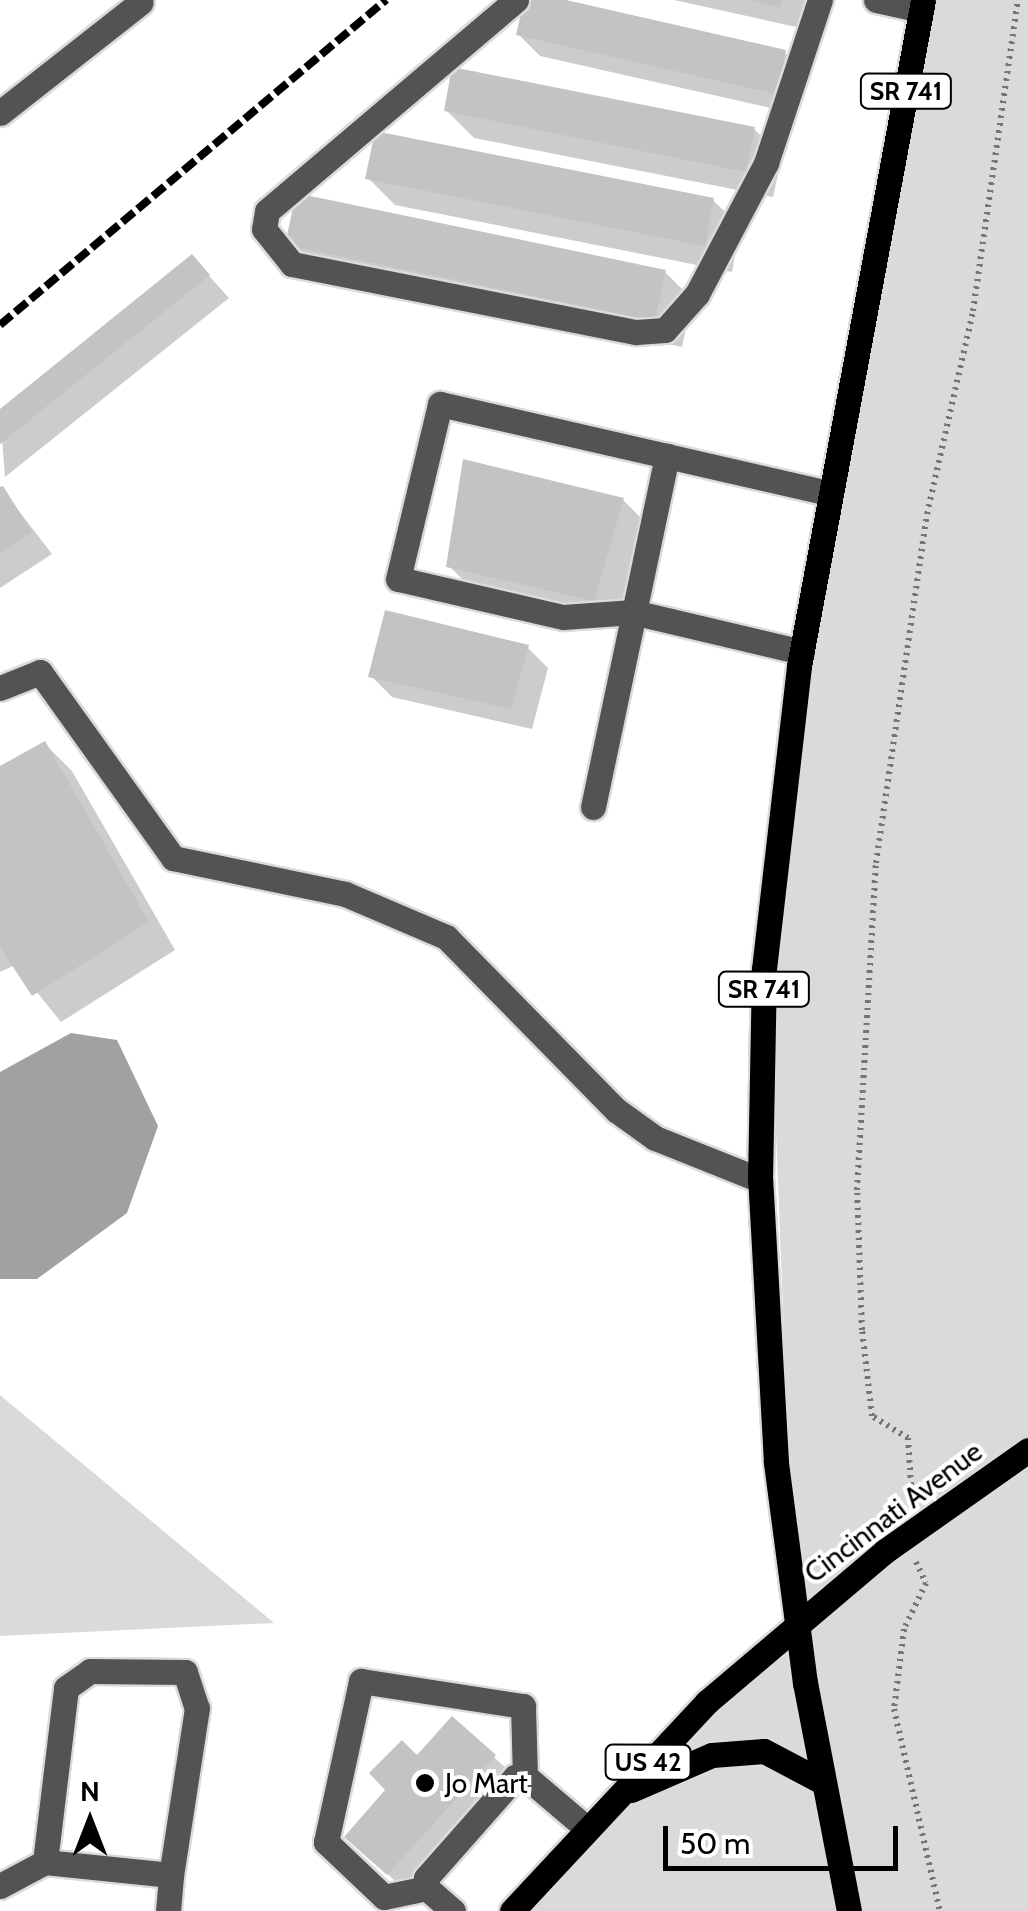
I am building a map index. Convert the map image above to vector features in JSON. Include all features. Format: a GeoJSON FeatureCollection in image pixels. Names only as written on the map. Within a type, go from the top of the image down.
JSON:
{"type":"FeatureCollection","features":[{"type":"Feature","properties":{"kind":"main road","name":"SR 741"},"geometry":{"type":"LineString","coordinates":[[849,1911],[822,1781],[796,1623],[776,1462],[760,1180],[764,969],[802,652],[922,5]]}},
{"type":"Feature","properties":{"kind":"main road","name":"Cincinnati Avenue"},"geometry":{"type":"LineString","coordinates":[[796,1623],[914,1530],[1028,1450]]}},
{"type":"Feature","properties":{"kind":"main road","name":"US 42"},"geometry":{"type":"LineString","coordinates":[[512,1911],[609,1802],[796,1623]]}},
{"type":"Feature","properties":{"kind":"main road"},"geometry":{"type":"LineString","coordinates":[[609,1802],[712,1755],[764,1750],[822,1781]]}},
{"type":"Feature","properties":{"kind":"lane"},"geometry":{"type":"LineString","coordinates":[[516,0],[266,211],[264,229],[292,264],[636,332],[665,330],[697,294],[766,163],[820,0]]}},
{"type":"Feature","properties":{"kind":"lane"},"geometry":{"type":"LineString","coordinates":[[876,0],[922,5]]}},
{"type":"Feature","properties":{"kind":"lane"},"geometry":{"type":"LineString","coordinates":[[0,113],[142,2]]}},
{"type":"Feature","properties":{"kind":"lane"},"geometry":{"type":"LineString","coordinates":[[802,652],[633,612],[563,616],[398,578],[440,404],[830,493]]}},
{"type":"Feature","properties":{"kind":"lane"},"geometry":{"type":"LineString","coordinates":[[592,807],[667,456]]}},
{"type":"Feature","properties":{"kind":"lane"},"geometry":{"type":"LineString","coordinates":[[0,688],[40,672],[172,858],[345,894],[446,937],[616,1110],[655,1138],[760,1180]]}},
{"type":"Feature","properties":{"kind":"lane"},"geometry":{"type":"LineString","coordinates":[[46,1862],[66,1688],[90,1671],[185,1672],[197,1708],[168,1911]]}},
{"type":"Feature","properties":{"kind":"lane"},"geometry":{"type":"LineString","coordinates":[[426,1888],[384,1897],[326,1842],[361,1680],[523,1706],[525,1776],[586,1828]]}},
{"type":"Feature","properties":{"kind":"lane"},"geometry":{"type":"LineString","coordinates":[[452,1911],[426,1888],[426,1878],[502,1792],[525,1776]]}},
{"type":"Feature","properties":{"kind":"lane"},"geometry":{"type":"LineString","coordinates":[[0,1886],[46,1862],[172,1875]]}},
{"type":"Feature","properties":{"kind":"path"},"geometry":{"type":"LineString","coordinates":[[940,1911],[894,1709],[900,1642],[926,1583],[917,1572],[908,1438],[872,1416],[862,1348],[858,1190],[876,863],[927,514],[973,311],[1018,0]]}},
{"type":"Feature","properties":{"kind":"shaded area"},"geometry":{"type":"Polygon","coordinates":[[[923,0],[1028,0],[1028,1911],[517,1911],[795,1623],[768,923],[923,0]]]}},
{"type":"Feature","properties":{"kind":"shaded area"},"geometry":{"type":"Polygon","coordinates":[[[71,1033],[117,1040],[158,1126],[127,1213],[37,1279],[0,1279],[0,1072],[71,1033]]]}},
{"type":"Feature","properties":{"kind":"shaded area"},"geometry":{"type":"Polygon","coordinates":[[[0,1395],[274,1623],[0,1636],[0,1395]]]}},
{"type":"Feature","properties":{"kind":"building"},"geometry":{"type":"Polygon","coordinates":[[[524,0],[566,0],[786,50],[776,94],[516,35],[524,0]]]}},
{"type":"Feature","properties":{"kind":"building"},"geometry":{"type":"Polygon","coordinates":[[[751,0],[782,0],[781,8],[751,0]]]}},
{"type":"Feature","properties":{"kind":"building"},"geometry":{"type":"Polygon","coordinates":[[[452,67],[755,127],[746,172],[444,111],[452,67]]]}},
{"type":"Feature","properties":{"kind":"building"},"geometry":{"type":"Polygon","coordinates":[[[375,131],[714,198],[705,246],[365,179],[375,131]]]}},
{"type":"Feature","properties":{"kind":"building"},"geometry":{"type":"Polygon","coordinates":[[[296,193],[666,270],[655,321],[285,245],[296,193]]]}},
{"type":"Feature","properties":{"kind":"building"},"geometry":{"type":"Polygon","coordinates":[[[192,254],[210,275],[0,444],[0,409],[192,254]]]}},
{"type":"Feature","properties":{"kind":"building"},"geometry":{"type":"Polygon","coordinates":[[[463,459],[624,498],[594,601],[446,567],[463,459]]]}},
{"type":"Feature","properties":{"kind":"building"},"geometry":{"type":"Polygon","coordinates":[[[3,486],[32,532],[0,553],[0,487],[3,486]]]}},
{"type":"Feature","properties":{"kind":"building"},"geometry":{"type":"Polygon","coordinates":[[[385,610],[529,645],[511,709],[368,677],[385,610]]]}},
{"type":"Feature","properties":{"kind":"building"},"geometry":{"type":"Polygon","coordinates":[[[45,741],[149,922],[32,996],[0,947],[0,766],[45,741]]]}},
{"type":"Feature","properties":{"kind":"building"},"geometry":{"type":"Polygon","coordinates":[[[452,1716],[496,1755],[387,1875],[344,1837],[385,1790],[369,1773],[402,1740],[417,1755],[452,1716]]]}},
{"type":"Feature","properties":{"kind":"railway"},"geometry":{"type":"LineString","coordinates":[[0,325],[386,0]]}},
{"type":"Feature","properties":{"kind":"place","name":"Jo Mart"},"geometry":{"type":"Point","coordinates":[425,1783]}}]}
